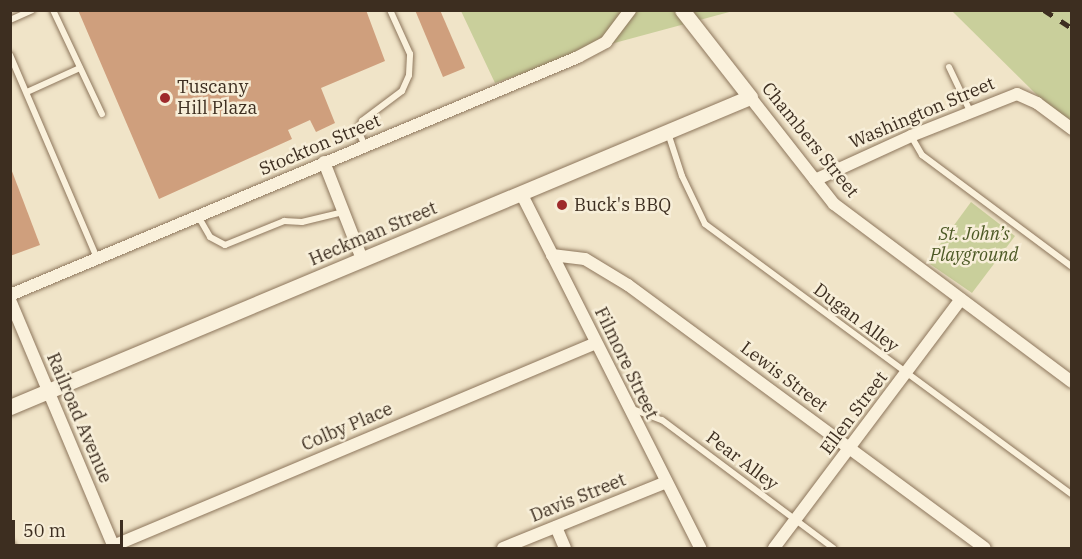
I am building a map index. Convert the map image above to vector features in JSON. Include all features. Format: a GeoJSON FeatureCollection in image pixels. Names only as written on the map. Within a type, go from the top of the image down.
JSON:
{"type":"FeatureCollection","features":[{"type":"Feature","properties":{"kind":"street","name":"Stockton Street"},"geometry":{"type":"LineString","coordinates":[[10,295],[596,49],[630,10]]}},
{"type":"Feature","properties":{"kind":"street","name":"Chambers Street"},"geometry":{"type":"LineString","coordinates":[[682,10],[815,180],[850,218],[1071,382]]}},
{"type":"Feature","properties":{"kind":"street","name":"Washington Street"},"geometry":{"type":"LineString","coordinates":[[815,180],[910,136],[1017,93],[1037,102],[1071,129]]}},
{"type":"Feature","properties":{"kind":"street","name":"Heckman Street"},"geometry":{"type":"LineString","coordinates":[[10,407],[750,97]]}},
{"type":"Feature","properties":{"kind":"street"},"geometry":{"type":"LineString","coordinates":[[324,162],[362,259]]}},
{"type":"Feature","properties":{"kind":"street","name":"Filmore Street"},"geometry":{"type":"LineString","coordinates":[[521,193],[700,549]]}},
{"type":"Feature","properties":{"kind":"street","name":"Lewis Street"},"geometry":{"type":"LineString","coordinates":[[552,255],[585,259],[628,285],[985,549]]}},
{"type":"Feature","properties":{"kind":"street","name":"Ellen Street"},"geometry":{"type":"LineString","coordinates":[[774,549],[961,299]]}},
{"type":"Feature","properties":{"kind":"street","name":"Railroad Avenue"},"geometry":{"type":"LineString","coordinates":[[10,300],[114,547]]}},
{"type":"Feature","properties":{"kind":"street","name":"Colby Place"},"geometry":{"type":"LineString","coordinates":[[114,547],[596,344]]}},
{"type":"Feature","properties":{"kind":"street","name":"Davis Street"},"geometry":{"type":"LineString","coordinates":[[503,549],[666,482]]}},
{"type":"Feature","properties":{"kind":"street"},"geometry":{"type":"LineString","coordinates":[[556,527],[565,549]]}},
{"type":"Feature","properties":{"kind":"lane"},"geometry":{"type":"LineString","coordinates":[[10,20],[32,10]]}},
{"type":"Feature","properties":{"kind":"lane"},"geometry":{"type":"LineString","coordinates":[[53,10],[102,114]]}},
{"type":"Feature","properties":{"kind":"lane"},"geometry":{"type":"LineString","coordinates":[[365,146],[358,130],[362,120],[402,91],[409,75],[410,54],[390,10]]}},
{"type":"Feature","properties":{"kind":"lane"},"geometry":{"type":"LineString","coordinates":[[10,55],[98,258]]}},
{"type":"Feature","properties":{"kind":"lane"},"geometry":{"type":"LineString","coordinates":[[949,67],[970,111]]}},
{"type":"Feature","properties":{"kind":"lane"},"geometry":{"type":"LineString","coordinates":[[27,92],[80,68]]}},
{"type":"Feature","properties":{"kind":"lane","name":"Dugan Alley"},"geometry":{"type":"LineString","coordinates":[[667,130],[682,176],[705,224],[1071,495]]}},
{"type":"Feature","properties":{"kind":"lane"},"geometry":{"type":"LineString","coordinates":[[910,136],[922,155],[1071,267]]}},
{"type":"Feature","properties":{"kind":"lane"},"geometry":{"type":"LineString","coordinates":[[198,216],[210,237],[225,245],[284,221],[302,222],[344,212]]}},
{"type":"Feature","properties":{"kind":"lane","name":"Pear Alley"},"geometry":{"type":"LineString","coordinates":[[628,408],[662,420],[833,549]]}},
{"type":"Feature","properties":{"kind":"lane"},"geometry":{"type":"LineString","coordinates":[[10,543],[13,549]]}},
{"type":"Feature","properties":{"kind":"green space"},"geometry":{"type":"Polygon","coordinates":[[[461,11],[733,11],[607,45],[495,83],[461,11]]]}},
{"type":"Feature","properties":{"kind":"green space"},"geometry":{"type":"Polygon","coordinates":[[[952,11],[1071,11],[1071,122],[1044,102],[952,11]]]}},
{"type":"Feature","properties":{"kind":"green space","name":"St. John’s Playground"},"geometry":{"type":"Polygon","coordinates":[[[971,202],[1015,236],[972,293],[927,262],[971,202]]]}},
{"type":"Feature","properties":{"kind":"building"},"geometry":{"type":"Polygon","coordinates":[[[78,10],[366,10],[385,61],[321,88],[335,123],[316,132],[310,120],[288,130],[292,139],[159,199],[78,10]]]}},
{"type":"Feature","properties":{"kind":"building"},"geometry":{"type":"Polygon","coordinates":[[[415,10],[440,10],[465,68],[443,77],[415,10]]]}},
{"type":"Feature","properties":{"kind":"building"},"geometry":{"type":"Polygon","coordinates":[[[10,166],[40,245],[10,256],[10,166]]]}},
{"type":"Feature","properties":{"kind":"railway"},"geometry":{"type":"LineString","coordinates":[[1044,10],[1072,28]]}},
{"type":"Feature","properties":{"kind":"place","name":"Tuscany Hill Plaza"},"geometry":{"type":"Point","coordinates":[165,98]}},
{"type":"Feature","properties":{"kind":"place","name":"Buck's BBQ"},"geometry":{"type":"Point","coordinates":[562,205]}}]}
